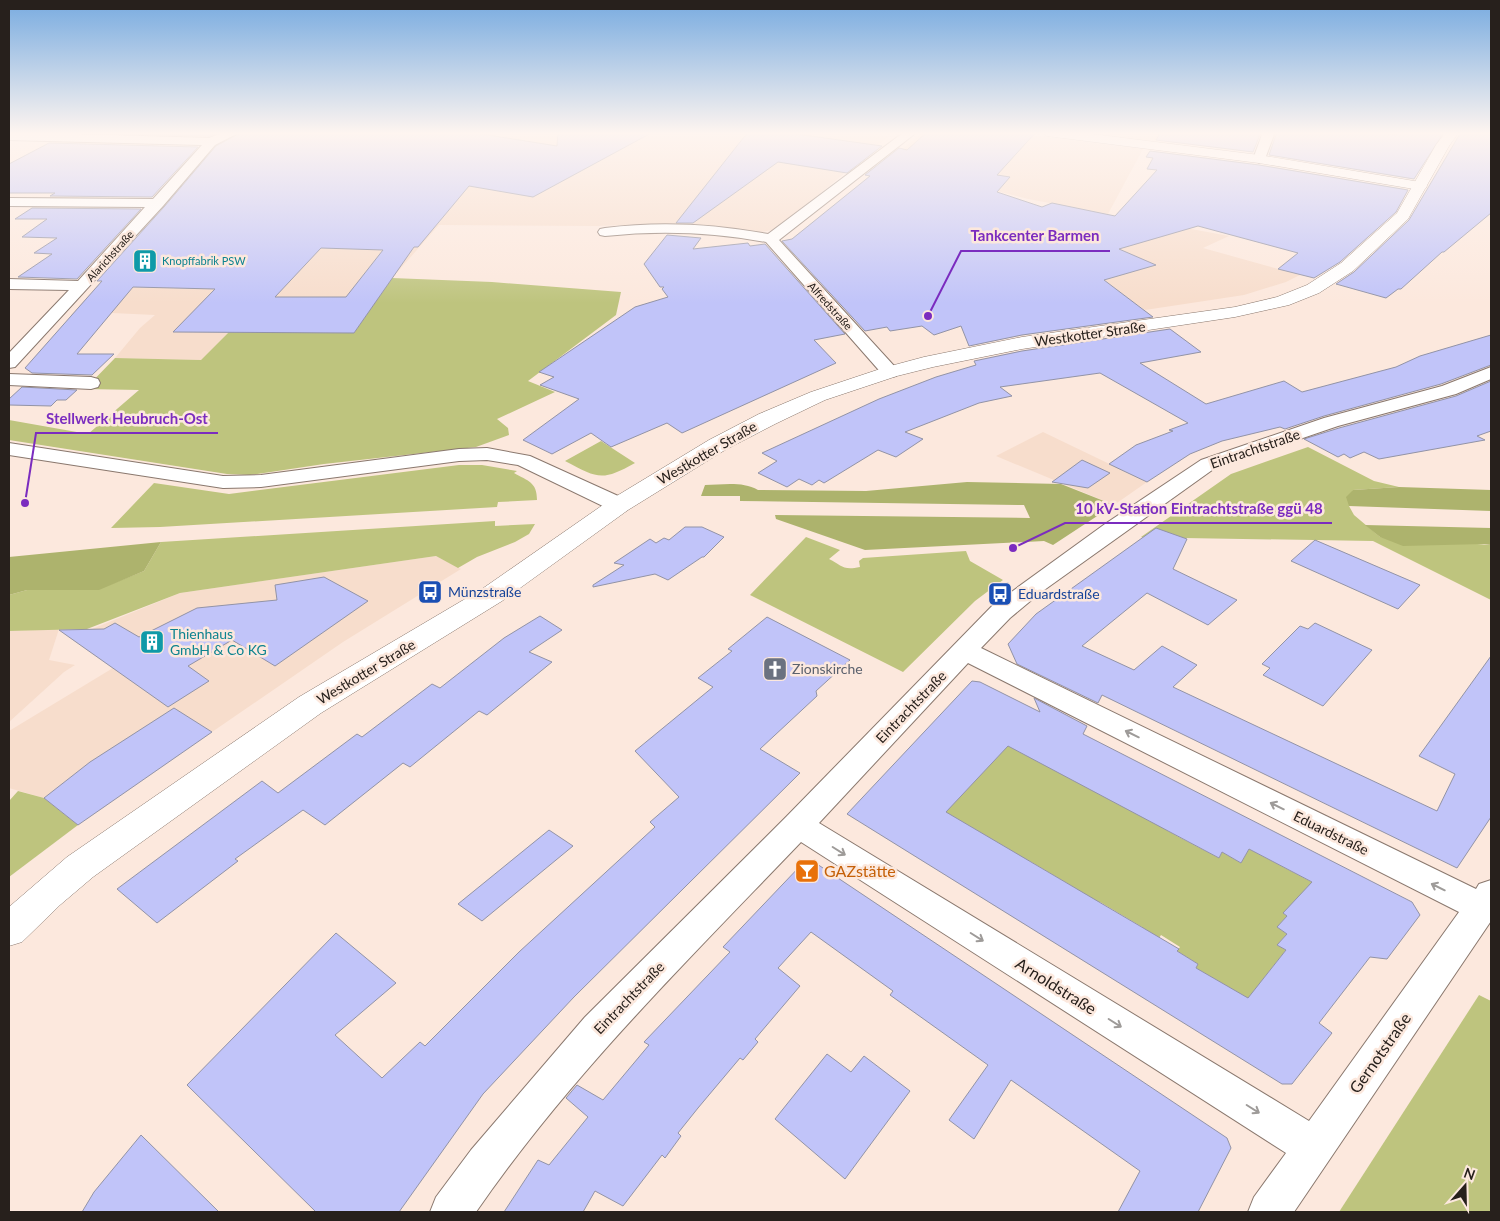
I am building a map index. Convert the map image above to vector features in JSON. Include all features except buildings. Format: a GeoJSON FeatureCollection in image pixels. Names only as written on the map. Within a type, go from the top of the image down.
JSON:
{"type":"FeatureCollection","features":[{"type":"Feature","properties":{"kind":"main road","name":"Westkotter Straße"},"geometry":{"type":"LineString","coordinates":[[9,930],[47,894],[80,867],[310,705],[492,595],[619,505],[717,445],[767,419],[818,396],[890,372],[1022,344],[1235,312],[1283,301],[1313,289],[1347,267],[1402,216],[1418,189]]}},
{"type":"Feature","properties":{"kind":"street","name":"Alarichstraße"},"geometry":{"type":"LineString","coordinates":[[9,363],[170,189]]}},
{"type":"Feature","properties":{"kind":"street"},"geometry":{"type":"LineString","coordinates":[[605,232],[638,227],[663,226],[746,234],[771,239],[836,189]]}},
{"type":"Feature","properties":{"kind":"street"},"geometry":{"type":"LineString","coordinates":[[9,202],[158,203]]}},
{"type":"Feature","properties":{"kind":"street","name":"Alfredstraße"},"geometry":{"type":"LineString","coordinates":[[771,239],[890,372]]}},
{"type":"Feature","properties":{"kind":"street"},"geometry":{"type":"LineString","coordinates":[[9,284],[82,286]]}},
{"type":"Feature","properties":{"kind":"street","name":"Eintrachtstraße"},"geometry":{"type":"LineString","coordinates":[[451,1212],[485,1164],[598,1029],[798,825],[1001,612],[1031,588],[1208,464],[1331,422],[1449,390],[1491,373]]}},
{"type":"Feature","properties":{"kind":"street"},"geometry":{"type":"LineString","coordinates":[[9,379],[91,383]]}},
{"type":"Feature","properties":{"kind":"street"},"geometry":{"type":"LineString","coordinates":[[9,449],[223,482],[260,481],[459,455],[487,454],[523,460],[619,505]]}},
{"type":"Feature","properties":{"kind":"street","name":"Eduardstraße"},"geometry":{"type":"LineString","coordinates":[[965,651],[1486,901]]}},
{"type":"Feature","properties":{"kind":"street","name":"Arnoldstraße"},"geometry":{"type":"LineString","coordinates":[[798,825],[1314,1147]]}},
{"type":"Feature","properties":{"kind":"street","name":"Gernotstraße"},"geometry":{"type":"LineString","coordinates":[[1269,1212],[1486,901]]}},
{"type":"Feature","properties":{"kind":"shaded area"},"geometry":{"type":"Polygon","coordinates":[[[212,189],[826,189],[778,229],[755,233],[652,224],[597,226],[439,225],[392,278],[354,333],[229,332],[201,360],[115,358],[140,328],[155,315],[112,313],[71,315],[136,242],[212,189]]]}},
{"type":"Feature","properties":{"kind":"shaded area"},"geometry":{"type":"Polygon","coordinates":[[[989,189],[1121,189],[1108,214],[1028,199],[989,189]]]}},
{"type":"Feature","properties":{"kind":"shaded area"},"geometry":{"type":"Polygon","coordinates":[[[1121,216],[1229,236],[1203,248],[1300,275],[1286,282],[1244,295],[1145,310],[1104,281],[1121,216]]]}},
{"type":"Feature","properties":{"kind":"shaded area"},"geometry":{"type":"Polygon","coordinates":[[[1043,432],[1147,482],[1114,505],[996,456],[1043,432]]]}},
{"type":"Feature","properties":{"kind":"shaded area"},"geometry":{"type":"Polygon","coordinates":[[[436,556],[461,569],[343,642],[212,732],[174,708],[90,762],[44,798],[9,788],[9,731],[113,668],[70,638],[180,593],[436,556]]]}},
{"type":"Feature","properties":{"kind":"shaded area"},"geometry":{"type":"Polygon","coordinates":[[[59,629],[49,660],[75,665],[64,672],[9,722],[9,631],[59,629]]]}},
{"type":"Feature","properties":{"kind":"green space"},"geometry":{"type":"Polygon","coordinates":[[[392,278],[492,282],[621,292],[616,315],[528,381],[555,392],[497,419],[508,428],[509,435],[476,447],[324,464],[250,475],[227,474],[9,440],[9,420],[88,434],[139,390],[85,389],[115,358],[201,360],[229,332],[354,333],[392,278]]]}},
{"type":"Feature","properties":{"kind":"green space"},"geometry":{"type":"Polygon","coordinates":[[[601,441],[635,463],[614,473],[600,476],[565,461],[601,441]]]}},
{"type":"Feature","properties":{"kind":"green space"},"geometry":{"type":"Polygon","coordinates":[[[1308,447],[1374,481],[1399,487],[1353,490],[1349,506],[1354,515],[1380,537],[1491,545],[1491,600],[1373,541],[1184,538],[1170,545],[1141,537],[1231,474],[1308,447]]]}},
{"type":"Feature","properties":{"kind":"green space"},"geometry":{"type":"Polygon","coordinates":[[[459,465],[482,465],[517,471],[514,473],[531,483],[537,494],[537,500],[498,502],[497,507],[160,527],[111,528],[154,483],[229,494],[459,465]]]}},
{"type":"Feature","properties":{"kind":"green space"},"geometry":{"type":"Polygon","coordinates":[[[967,482],[1061,484],[1114,505],[1053,545],[1044,541],[865,550],[776,519],[775,515],[1030,518],[1024,505],[740,501],[740,496],[701,496],[705,485],[739,484],[758,490],[866,491],[967,482]]]}},
{"type":"Feature","properties":{"kind":"green space"},"geometry":{"type":"Polygon","coordinates":[[[1399,487],[1491,490],[1491,511],[1349,506],[1346,497],[1353,490],[1399,487]]]}},
{"type":"Feature","properties":{"kind":"green space"},"geometry":{"type":"Polygon","coordinates":[[[495,521],[495,526],[535,524],[529,534],[515,542],[477,557],[458,568],[436,556],[180,593],[87,629],[9,631],[9,595],[27,590],[99,589],[144,571],[161,542],[495,521]]]}},
{"type":"Feature","properties":{"kind":"green space"},"geometry":{"type":"Polygon","coordinates":[[[1365,525],[1491,528],[1491,545],[1403,546],[1380,537],[1365,525]]]}},
{"type":"Feature","properties":{"kind":"green space"},"geometry":{"type":"Polygon","coordinates":[[[806,537],[840,550],[829,559],[846,568],[860,567],[859,561],[863,558],[966,551],[970,561],[1003,580],[975,601],[903,672],[750,595],[806,537]]]}},
{"type":"Feature","properties":{"kind":"green space"},"geometry":{"type":"Polygon","coordinates":[[[161,542],[144,571],[99,590],[27,590],[9,595],[9,557],[161,542]]]}},
{"type":"Feature","properties":{"kind":"green space"},"geometry":{"type":"Polygon","coordinates":[[[977,720],[1177,836],[1219,858],[1222,852],[1241,863],[1249,849],[1325,889],[1283,913],[1287,916],[1277,927],[1287,934],[1277,945],[1286,950],[1260,983],[1262,987],[1251,1001],[1196,968],[1198,964],[1177,951],[1180,947],[1161,935],[1156,943],[1142,927],[1100,902],[1095,907],[1075,888],[1028,860],[1023,864],[942,817],[941,789],[958,799],[978,777],[977,720]]]}},
{"type":"Feature","properties":{"kind":"green space"},"geometry":{"type":"Polygon","coordinates":[[[18,791],[44,798],[78,825],[9,877],[9,801],[18,791]]]}},
{"type":"Feature","properties":{"kind":"green space"},"geometry":{"type":"Polygon","coordinates":[[[1479,995],[1491,1001],[1491,1212],[1339,1212],[1479,995]]]}},
{"type":"Feature","properties":{"kind":"place","name":"Knopffabrik PSW"},"geometry":{"type":"Point","coordinates":[145,261]}},
{"type":"Feature","properties":{"kind":"place","name":"Tankcenter Barmen"},"geometry":{"type":"Point","coordinates":[928,316]}},
{"type":"Feature","properties":{"kind":"place","name":"Stellwerk Heubruch-Ost"},"geometry":{"type":"Point","coordinates":[25,503]}},
{"type":"Feature","properties":{"kind":"place","name":"10 kV-Station Eintrachtstraße ggü 48"},"geometry":{"type":"Point","coordinates":[1013,548]}},
{"type":"Feature","properties":{"kind":"place","name":"Münzstraße"},"geometry":{"type":"Point","coordinates":[430,592]}},
{"type":"Feature","properties":{"kind":"place","name":"Eduardstraße"},"geometry":{"type":"Point","coordinates":[1000,594]}},
{"type":"Feature","properties":{"kind":"place","name":"Thienhaus GmbH & Co KG"},"geometry":{"type":"Point","coordinates":[152,642]}},
{"type":"Feature","properties":{"kind":"place","name":"Zionskirche"},"geometry":{"type":"Point","coordinates":[775,669]}},
{"type":"Feature","properties":{"kind":"place","name":"GAZstätte"},"geometry":{"type":"Point","coordinates":[807,871]}}]}
